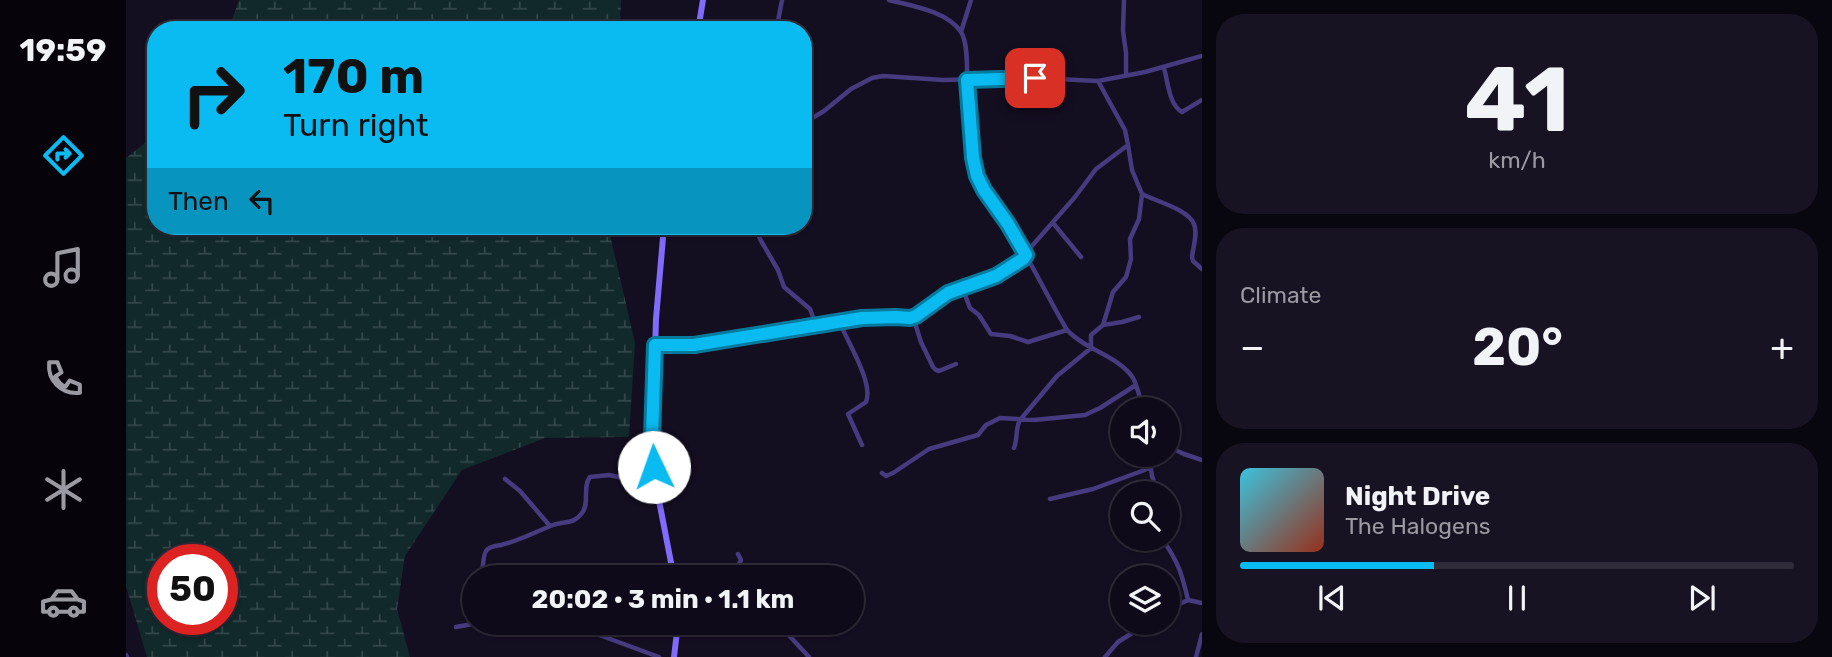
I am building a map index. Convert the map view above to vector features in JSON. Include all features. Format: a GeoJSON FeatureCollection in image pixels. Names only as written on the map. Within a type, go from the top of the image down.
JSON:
{"type":"FeatureCollection","features":[{"type":"Feature","properties":{"kind":"main road"},"geometry":{"type":"LineString","coordinates":[[700,21],[703,0]]}},
{"type":"Feature","properties":{"kind":"main road"},"geometry":{"type":"LineString","coordinates":[[663,235],[652,437],[656,485],[671,565]]}},
{"type":"Feature","properties":{"kind":"main road"},"geometry":{"type":"LineString","coordinates":[[674,657],[677,635]]}},
{"type":"Feature","properties":{"kind":"street"},"geometry":{"type":"LineString","coordinates":[[778,21],[782,0]]}},
{"type":"Feature","properties":{"kind":"street"},"geometry":{"type":"LineString","coordinates":[[889,0],[929,10],[961,32]]}},
{"type":"Feature","properties":{"kind":"street"},"geometry":{"type":"LineString","coordinates":[[971,0],[961,32],[966,56],[972,145],[977,176],[1008,224],[1067,330],[1073,337],[1122,366],[1133,379],[1139,397]]}},
{"type":"Feature","properties":{"kind":"street"},"geometry":{"type":"LineString","coordinates":[[1124,0],[1126,75]]}},
{"type":"Feature","properties":{"kind":"street"},"geometry":{"type":"LineString","coordinates":[[812,117],[824,111],[851,89],[872,78],[883,76],[920,80],[1017,78],[1098,81],[1164,68],[1202,56]]}},
{"type":"Feature","properties":{"kind":"street"},"geometry":{"type":"LineString","coordinates":[[1164,68],[1177,110],[1182,112],[1202,100]]}},
{"type":"Feature","properties":{"kind":"street"},"geometry":{"type":"LineString","coordinates":[[1098,81],[1125,130],[1132,170],[1142,194],[1139,219],[1130,239],[1131,259],[1126,277],[1113,292],[1103,325]]}},
{"type":"Feature","properties":{"kind":"street"},"geometry":{"type":"LineString","coordinates":[[655,345],[694,345],[839,321],[913,317],[948,293],[996,276],[1018,263],[1096,169],[1128,145]]}},
{"type":"Feature","properties":{"kind":"street"},"geometry":{"type":"LineString","coordinates":[[1142,194],[1171,206],[1194,222],[1192,257],[1202,269]]}},
{"type":"Feature","properties":{"kind":"street"},"geometry":{"type":"LineString","coordinates":[[1053,223],[1081,257]]}},
{"type":"Feature","properties":{"kind":"street"},"geometry":{"type":"LineString","coordinates":[[758,235],[778,270],[784,287],[810,309],[816,325]]}},
{"type":"Feature","properties":{"kind":"street"},"geometry":{"type":"LineString","coordinates":[[962,287],[968,305],[979,315],[991,334],[1031,341],[1067,330]]}},
{"type":"Feature","properties":{"kind":"street"},"geometry":{"type":"LineString","coordinates":[[913,317],[933,367],[939,371],[956,364]]}},
{"type":"Feature","properties":{"kind":"street"},"geometry":{"type":"LineString","coordinates":[[1091,348],[1091,335],[1103,325],[1139,317]]}},
{"type":"Feature","properties":{"kind":"street"},"geometry":{"type":"LineString","coordinates":[[839,321],[869,393],[866,402],[848,414],[862,445]]}},
{"type":"Feature","properties":{"kind":"street"},"geometry":{"type":"LineString","coordinates":[[1014,448],[1018,424],[1022,418],[1057,376],[1091,348]]}},
{"type":"Feature","properties":{"kind":"street"},"geometry":{"type":"LineString","coordinates":[[882,473],[886,476],[893,473],[929,449],[978,435],[986,425],[1000,418],[1034,419],[1085,415],[1136,385]]}},
{"type":"Feature","properties":{"kind":"street"},"geometry":{"type":"LineString","coordinates":[[1180,452],[1202,460]]}},
{"type":"Feature","properties":{"kind":"street"},"geometry":{"type":"LineString","coordinates":[[1050,499],[1093,489],[1150,468],[1154,481]]}},
{"type":"Feature","properties":{"kind":"street"},"geometry":{"type":"LineString","coordinates":[[483,565],[486,550],[550,526],[572,521],[582,513],[585,507],[586,482],[590,477],[609,475],[656,485]]}},
{"type":"Feature","properties":{"kind":"street"},"geometry":{"type":"LineString","coordinates":[[505,479],[520,491],[550,526]]}},
{"type":"Feature","properties":{"kind":"street"},"geometry":{"type":"LineString","coordinates":[[1170,551],[1182,572],[1188,600]]}},
{"type":"Feature","properties":{"kind":"street"},"geometry":{"type":"LineString","coordinates":[[738,554],[741,560],[738,565]]}},
{"type":"Feature","properties":{"kind":"street"},"geometry":{"type":"LineString","coordinates":[[1180,604],[1188,600],[1202,603]]}},
{"type":"Feature","properties":{"kind":"street"},"geometry":{"type":"LineString","coordinates":[[456,626],[462,625]]}},
{"type":"Feature","properties":{"kind":"street"},"geometry":{"type":"LineString","coordinates":[[1199,655],[1202,634]]}},
{"type":"Feature","properties":{"kind":"street"},"geometry":{"type":"LineString","coordinates":[[599,635],[659,657]]}},
{"type":"Feature","properties":{"kind":"street"},"geometry":{"type":"LineString","coordinates":[[788,635],[809,657]]}},
{"type":"Feature","properties":{"kind":"street"},"geometry":{"type":"LineString","coordinates":[[1105,657],[1118,642],[1129,635]]}},
{"type":"Feature","properties":{"kind":"green space"},"geometry":{"type":"Polygon","coordinates":[[[239,0],[621,0],[620,21],[231,21],[239,0]]]}},
{"type":"Feature","properties":{"kind":"green space"},"geometry":{"type":"Polygon","coordinates":[[[147,141],[147,235],[610,235],[635,343],[629,437],[545,438],[462,470],[405,556],[397,609],[410,657],[147,657],[126,586],[126,158],[147,141]]]}},
{"type":"Feature","properties":{"kind":"route"},"geometry":{"type":"LineString","coordinates":[[654,467],[652,437],[655,345],[694,345],[862,318],[906,319],[916,316],[948,293],[996,276],[1023,259],[1026,255],[977,176],[970,131],[967,80],[1035,78]]}}]}
